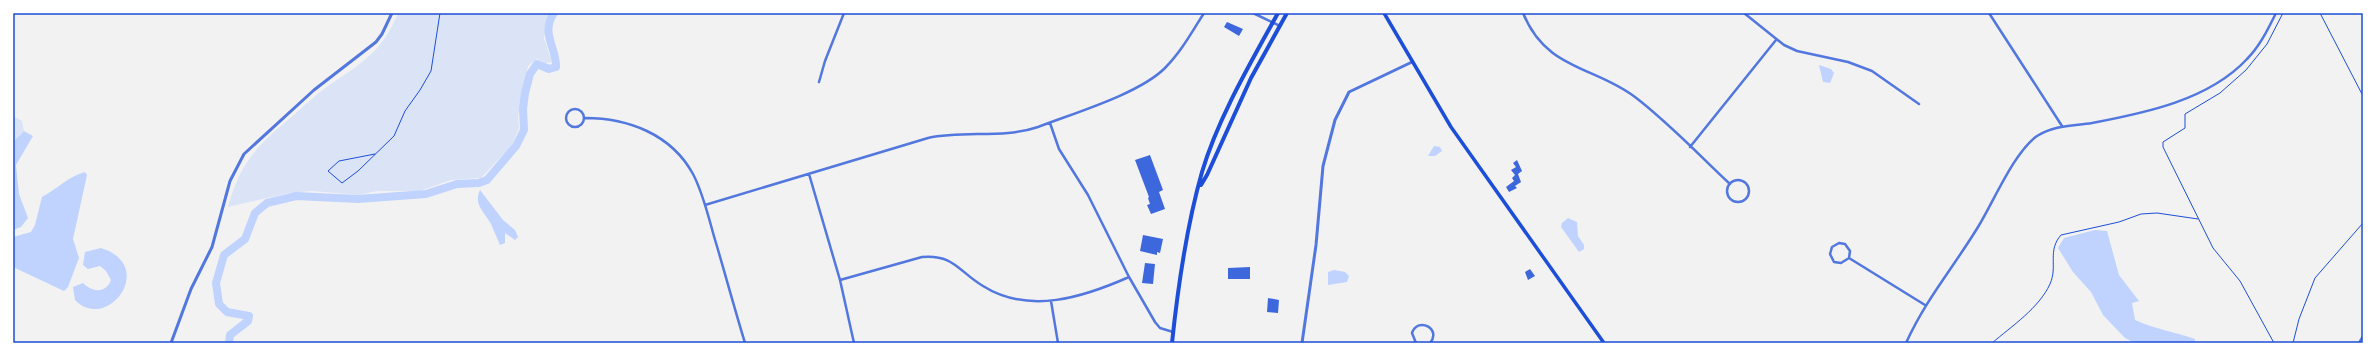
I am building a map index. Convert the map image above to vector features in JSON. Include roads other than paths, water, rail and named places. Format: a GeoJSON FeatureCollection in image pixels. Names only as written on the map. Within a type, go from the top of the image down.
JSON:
{"type":"FeatureCollection","features":[{"type":"Feature","properties":{"kind":"main road"},"geometry":{"type":"LineString","coordinates":[[1172,343],[1184,254],[1202,174],[1221,124],[1278,13]]}},
{"type":"Feature","properties":{"kind":"main road"},"geometry":{"type":"LineString","coordinates":[[1200,185],[1207,175],[1251,78],[1287,13]]}},
{"type":"Feature","properties":{"kind":"main road"},"geometry":{"type":"LineString","coordinates":[[1384,13],[1412,62],[1462,143],[1604,343]]}},
{"type":"Feature","properties":{"kind":"street"},"geometry":{"type":"LineString","coordinates":[[171,343],[191,289],[212,247],[227,191],[242,158],[258,139],[308,95],[376,42],[385,30],[392,13]]}},
{"type":"Feature","properties":{"kind":"street"},"geometry":{"type":"LineString","coordinates":[[819,82],[825,61],[844,13]]}},
{"type":"Feature","properties":{"kind":"street"},"geometry":{"type":"LineString","coordinates":[[705,205],[938,136],[1021,132],[1050,123],[1136,88],[1157,76],[1172,61],[1204,13]]}},
{"type":"Feature","properties":{"kind":"street"},"geometry":{"type":"LineString","coordinates":[[1253,13],[1280,26]]}},
{"type":"Feature","properties":{"kind":"street"},"geometry":{"type":"LineString","coordinates":[[1523,13],[1532,30],[1548,49],[1578,69],[1630,94],[1730,184]]}},
{"type":"Feature","properties":{"kind":"street"},"geometry":{"type":"LineString","coordinates":[[1744,13],[1776,40],[1798,51],[1848,62],[1872,71],[1919,104]]}},
{"type":"Feature","properties":{"kind":"street"},"geometry":{"type":"LineString","coordinates":[[1989,13],[2062,126]]}},
{"type":"Feature","properties":{"kind":"street"},"geometry":{"type":"LineString","coordinates":[[1906,343],[1925,305],[1972,236],[2025,147],[2040,134],[2062,126],[2092,123],[2157,108],[2205,89],[2232,72],[2248,59],[2260,42],[2276,13]]}},
{"type":"Feature","properties":{"kind":"street"},"geometry":{"type":"LineString","coordinates":[[1690,147],[1776,40]]}},
{"type":"Feature","properties":{"kind":"street"},"geometry":{"type":"LineString","coordinates":[[1302,343],[1316,245],[1323,166],[1335,120],[1349,92],[1412,62]]}},
{"type":"Feature","properties":{"kind":"street"},"geometry":{"type":"LineString","coordinates":[[576,109],[582,111],[585,118],[581,125],[576,127],[569,124],[566,117],[570,110],[576,109]]}},
{"type":"Feature","properties":{"kind":"street"},"geometry":{"type":"LineString","coordinates":[[585,118],[630,124],[644,129],[666,142],[689,168],[705,205],[745,343]]}},
{"type":"Feature","properties":{"kind":"street"},"geometry":{"type":"LineString","coordinates":[[1050,123],[1059,149],[1088,194],[1129,278],[1157,325],[1173,332]]}},
{"type":"Feature","properties":{"kind":"street"},"geometry":{"type":"LineString","coordinates":[[809,174],[840,280],[854,343]]}},
{"type":"Feature","properties":{"kind":"street"},"geometry":{"type":"LineString","coordinates":[[1738,180],[1745,183],[1749,190],[1746,198],[1739,201],[1731,198],[1728,191],[1730,184],[1738,180]]}},
{"type":"Feature","properties":{"kind":"street"},"geometry":{"type":"LineString","coordinates":[[1837,244],[1845,244],[1850,250],[1849,258],[1841,263],[1834,262],[1830,256],[1832,247],[1837,244]]}},
{"type":"Feature","properties":{"kind":"street"},"geometry":{"type":"LineString","coordinates":[[840,280],[922,257],[933,256],[952,262],[980,284],[991,290],[1016,298],[1051,301],[1083,296],[1129,278]]}},
{"type":"Feature","properties":{"kind":"street"},"geometry":{"type":"LineString","coordinates":[[1849,258],[1925,305]]}},
{"type":"Feature","properties":{"kind":"street"},"geometry":{"type":"LineString","coordinates":[[1051,301],[1058,343]]}},
{"type":"Feature","properties":{"kind":"street"},"geometry":{"type":"LineString","coordinates":[[1416,343],[1412,334],[1415,328],[1421,324],[1428,326],[1433,331],[1433,338],[1430,343]]}},
{"type":"Feature","properties":{"kind":"street"},"geometry":{"type":"LineString","coordinates":[[2359,343],[2363,336]]}},
{"type":"Feature","properties":{"kind":"water"},"geometry":{"type":"Polygon","coordinates":[[[1819,65],[1831,69],[1834,73],[1830,83],[1823,82],[1819,65]]]}},
{"type":"Feature","properties":{"kind":"water"},"geometry":{"type":"Polygon","coordinates":[[[24,131],[33,136],[16,165],[19,194],[28,218],[21,227],[13,230],[13,142],[24,131]]]}},
{"type":"Feature","properties":{"kind":"water"},"geometry":{"type":"Polygon","coordinates":[[[1434,146],[1440,147],[1442,151],[1435,156],[1428,156],[1434,146]]]}},
{"type":"Feature","properties":{"kind":"water"},"geometry":{"type":"Polygon","coordinates":[[[85,172],[87,175],[73,239],[79,258],[68,287],[64,291],[13,267],[13,237],[31,232],[35,225],[42,197],[68,180],[85,172]]]}},
{"type":"Feature","properties":{"kind":"water"},"geometry":{"type":"Polygon","coordinates":[[[480,190],[503,220],[515,230],[518,237],[515,240],[505,233],[505,243],[500,245],[491,224],[479,204],[478,195],[480,190]]]}},
{"type":"Feature","properties":{"kind":"water"},"geometry":{"type":"Polygon","coordinates":[[[1568,218],[1577,222],[1578,236],[1584,245],[1584,249],[1579,252],[1561,227],[1562,223],[1568,218]]]}},
{"type":"Feature","properties":{"kind":"water"},"geometry":{"type":"Polygon","coordinates":[[[2095,230],[2107,231],[2119,275],[2139,301],[2132,303],[2135,320],[2195,339],[2195,343],[2135,343],[2125,338],[2103,315],[2091,292],[2073,272],[2058,248],[2064,238],[2095,230]]]}},
{"type":"Feature","properties":{"kind":"water"},"geometry":{"type":"Polygon","coordinates":[[[101,248],[118,257],[125,268],[126,281],[121,293],[112,303],[101,308],[88,308],[75,300],[73,287],[83,283],[94,290],[98,290],[106,288],[109,285],[111,280],[106,271],[100,266],[88,269],[83,265],[85,252],[101,248]]]}},
{"type":"Feature","properties":{"kind":"water"},"geometry":{"type":"Polygon","coordinates":[[[1334,270],[1345,272],[1349,276],[1347,282],[1328,285],[1328,272],[1334,270]]]}},
{"type":"Feature","properties":{"kind":"waterway"},"geometry":{"type":"LineString","coordinates":[[229,343],[230,335],[248,321],[249,316],[227,312],[219,304],[216,283],[224,255],[245,239],[255,213],[267,203],[296,196],[358,199],[426,194],[457,184],[479,183],[487,180],[516,146],[524,130],[523,109],[530,74],[537,64],[549,69],[556,67],[556,60],[549,34],[550,20],[554,13]]}}]}
